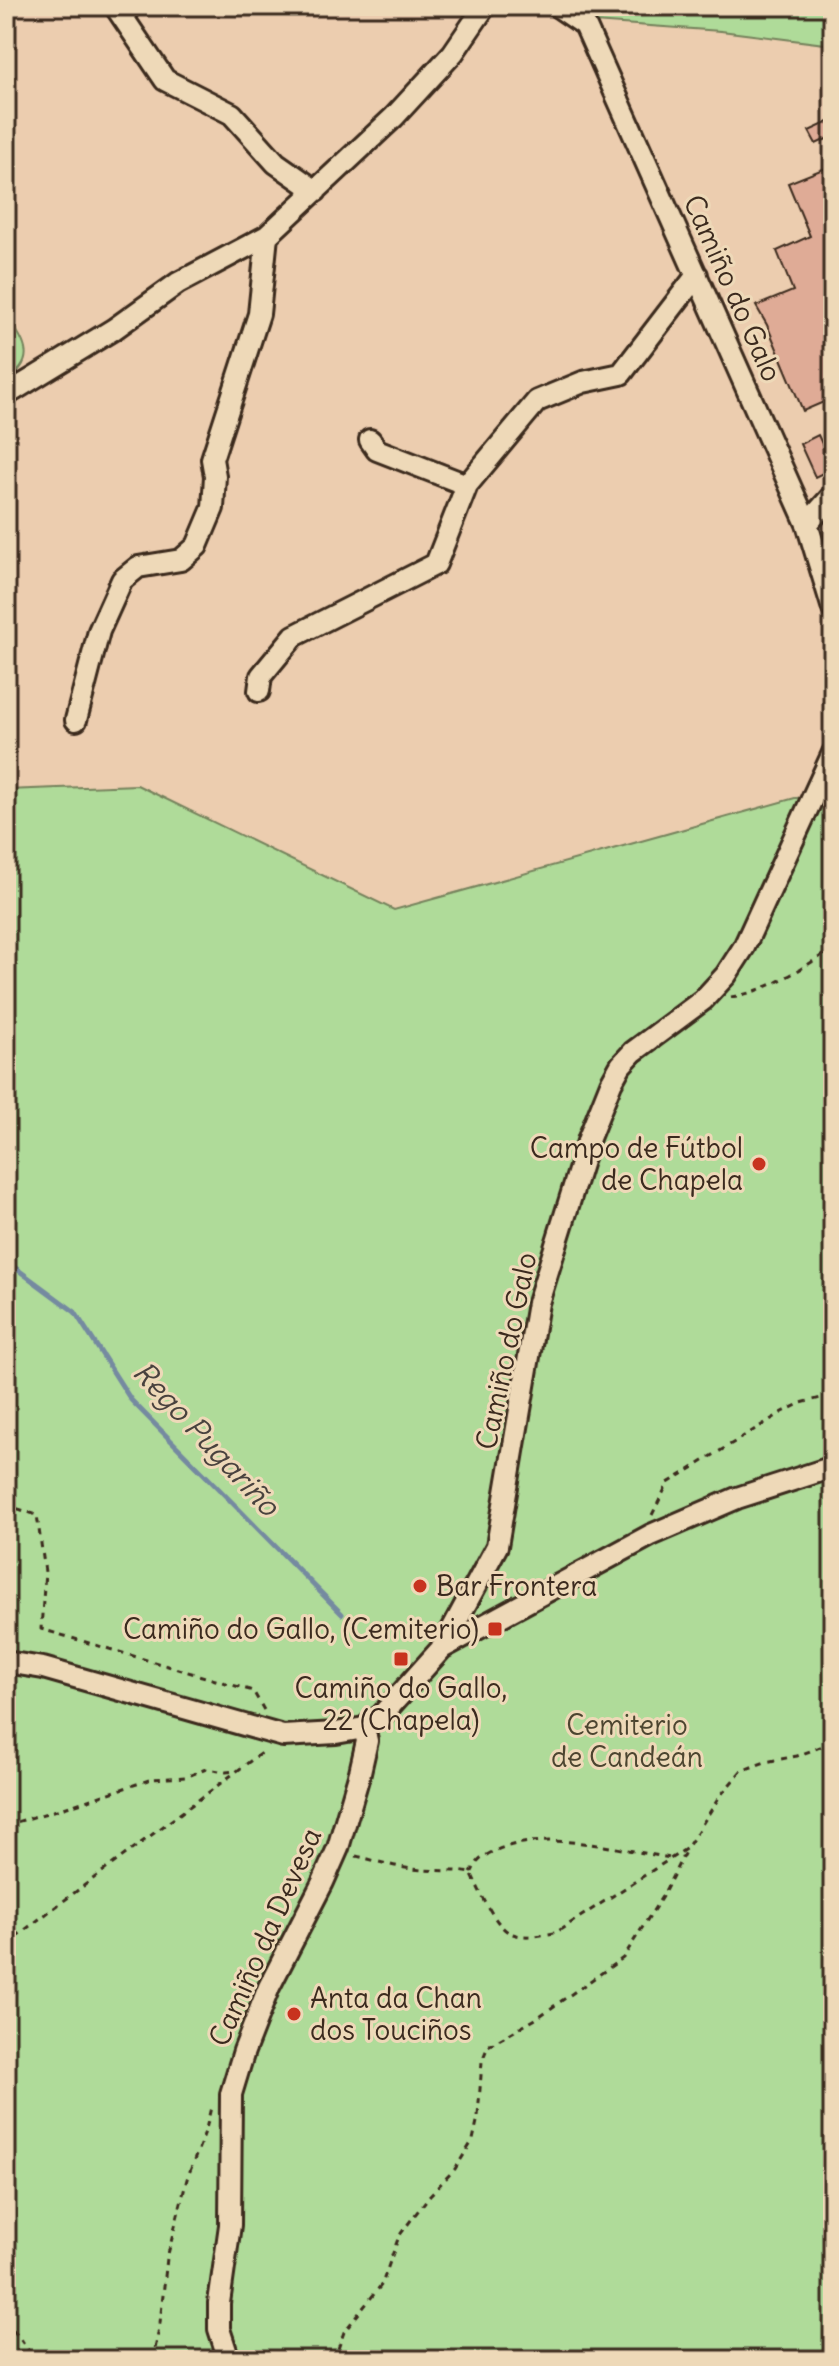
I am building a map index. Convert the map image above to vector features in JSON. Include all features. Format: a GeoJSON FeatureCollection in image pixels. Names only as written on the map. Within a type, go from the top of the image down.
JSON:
{"type":"FeatureCollection","features":[{"type":"Feature","properties":{"kind":"street"},"geometry":{"type":"LineString","coordinates":[[115,6],[165,80],[232,114],[276,163],[316,191]]}},
{"type":"Feature","properties":{"kind":"street"},"geometry":{"type":"LineString","coordinates":[[6,395],[114,329],[178,283],[267,236],[394,117],[453,53],[485,6]]}},
{"type":"Feature","properties":{"kind":"street","name":"Camiño do Galo"},"geometry":{"type":"LineString","coordinates":[[557,6],[585,25],[807,524],[833,609]]}},
{"type":"Feature","properties":{"kind":"street"},"geometry":{"type":"LineString","coordinates":[[76,720],[99,631],[122,580],[138,567],[181,560],[197,546],[213,508],[215,476],[212,459],[259,314],[267,236]]}},
{"type":"Feature","properties":{"kind":"street"},"geometry":{"type":"LineString","coordinates":[[259,691],[261,676],[294,636],[436,564],[467,485],[537,401],[583,382],[621,374],[697,275]]}},
{"type":"Feature","properties":{"kind":"street"},"geometry":{"type":"LineString","coordinates":[[370,440],[377,450],[467,485]]}},
{"type":"Feature","properties":{"kind":"street"},"geometry":{"type":"LineString","coordinates":[[807,524],[833,495]]}},
{"type":"Feature","properties":{"kind":"street","name":"Camiño do Galo"},"geometry":{"type":"LineString","coordinates":[[442,1648],[497,1546],[538,1303],[589,1138],[611,1083],[633,1052],[703,1000],[726,975],[744,947],[833,753]]}},
{"type":"Feature","properties":{"kind":"street"},"geometry":{"type":"LineString","coordinates":[[6,1662],[43,1668],[283,1736],[364,1728],[382,1715],[442,1648],[651,1535],[737,1498],[833,1467]]}},
{"type":"Feature","properties":{"kind":"street","name":"Camiño da Devesa"},"geometry":{"type":"LineString","coordinates":[[229,2360],[219,2329],[219,2303],[230,2225],[231,2094],[269,1987],[338,1848],[367,1741],[364,1728]]}},
{"type":"Feature","properties":{"kind":"path"},"geometry":{"type":"LineString","coordinates":[[703,1000],[741,996],[798,971],[833,948]]}},
{"type":"Feature","properties":{"kind":"path"},"geometry":{"type":"LineString","coordinates":[[651,1535],[652,1513],[668,1483],[783,1412],[801,1403],[825,1397],[833,1387]]}},
{"type":"Feature","properties":{"kind":"path"},"geometry":{"type":"LineString","coordinates":[[6,1505],[37,1515],[45,1572],[41,1629],[253,1691],[277,1734],[273,1744],[6,1944]]}},
{"type":"Feature","properties":{"kind":"path"},"geometry":{"type":"LineString","coordinates":[[334,2360],[344,2332],[382,2284],[399,2236],[430,2195],[455,2169],[473,2140],[482,2061],[488,2046],[534,2020],[623,1958],[663,1895],[687,1848],[720,1796],[741,1771],[823,1746],[833,1746]]}},
{"type":"Feature","properties":{"kind":"path"},"geometry":{"type":"LineString","coordinates":[[6,1825],[152,1779],[186,1777],[206,1769],[238,1771]]}},
{"type":"Feature","properties":{"kind":"path"},"geometry":{"type":"LineString","coordinates":[[471,1873],[479,1859],[507,1847],[547,1840],[671,1858]]}},
{"type":"Feature","properties":{"kind":"path"},"geometry":{"type":"LineString","coordinates":[[338,1848],[349,1854],[411,1869],[455,1869],[471,1873]]}},
{"type":"Feature","properties":{"kind":"path"},"geometry":{"type":"LineString","coordinates":[[471,1873],[483,1899],[509,1933],[533,1937],[555,1933],[687,1848]]}},
{"type":"Feature","properties":{"kind":"path"},"geometry":{"type":"LineString","coordinates":[[6,2320],[38,2360]]}},
{"type":"Feature","properties":{"kind":"green space"},"geometry":{"type":"Polygon","coordinates":[[[595,6],[833,6],[833,45],[721,31],[594,22],[595,6]]]}},
{"type":"Feature","properties":{"kind":"green space"},"geometry":{"type":"Polygon","coordinates":[[[6,314],[22,341],[25,357],[23,365],[6,381],[6,314]]]}},
{"type":"Feature","properties":{"kind":"green space","name":"Cemiterio de Candeán"},"geometry":{"type":"Polygon","coordinates":[[[137,785],[394,910],[795,798],[830,797],[833,791],[833,2360],[6,2360],[6,790],[137,785]]]}},
{"type":"Feature","properties":{"kind":"building"},"geometry":{"type":"Polygon","coordinates":[[[833,120],[833,136],[816,144],[809,131],[833,120]]]}},
{"type":"Feature","properties":{"kind":"building"},"geometry":{"type":"Polygon","coordinates":[[[833,165],[833,356],[828,358],[833,369],[833,398],[803,411],[756,306],[793,291],[777,251],[810,236],[788,183],[833,165]]]}},
{"type":"Feature","properties":{"kind":"building"},"geometry":{"type":"Polygon","coordinates":[[[818,435],[833,468],[815,477],[800,444],[818,435]]]}},
{"type":"Feature","properties":{"kind":"waterway","name":"Rego Pugariño"},"geometry":{"type":"LineString","coordinates":[[6,1261],[75,1312],[131,1400],[342,1614]]}},
{"type":"Feature","properties":{"kind":"place","name":"Campo de Fútbol de Chapela"},"geometry":{"type":"Point","coordinates":[759,1164]}},
{"type":"Feature","properties":{"kind":"place","name":"Bar Frontera"},"geometry":{"type":"Point","coordinates":[420,1586]}},
{"type":"Feature","properties":{"kind":"place","name":"Camiño do Gallo, (Cemiterio)"},"geometry":{"type":"Point","coordinates":[495,1629]}},
{"type":"Feature","properties":{"kind":"place","name":"Camiño do Gallo, 22 (Chapela)"},"geometry":{"type":"Point","coordinates":[401,1659]}},
{"type":"Feature","properties":{"kind":"place","name":"Anta da Chan dos Touciños"},"geometry":{"type":"Point","coordinates":[294,2014]}}]}
